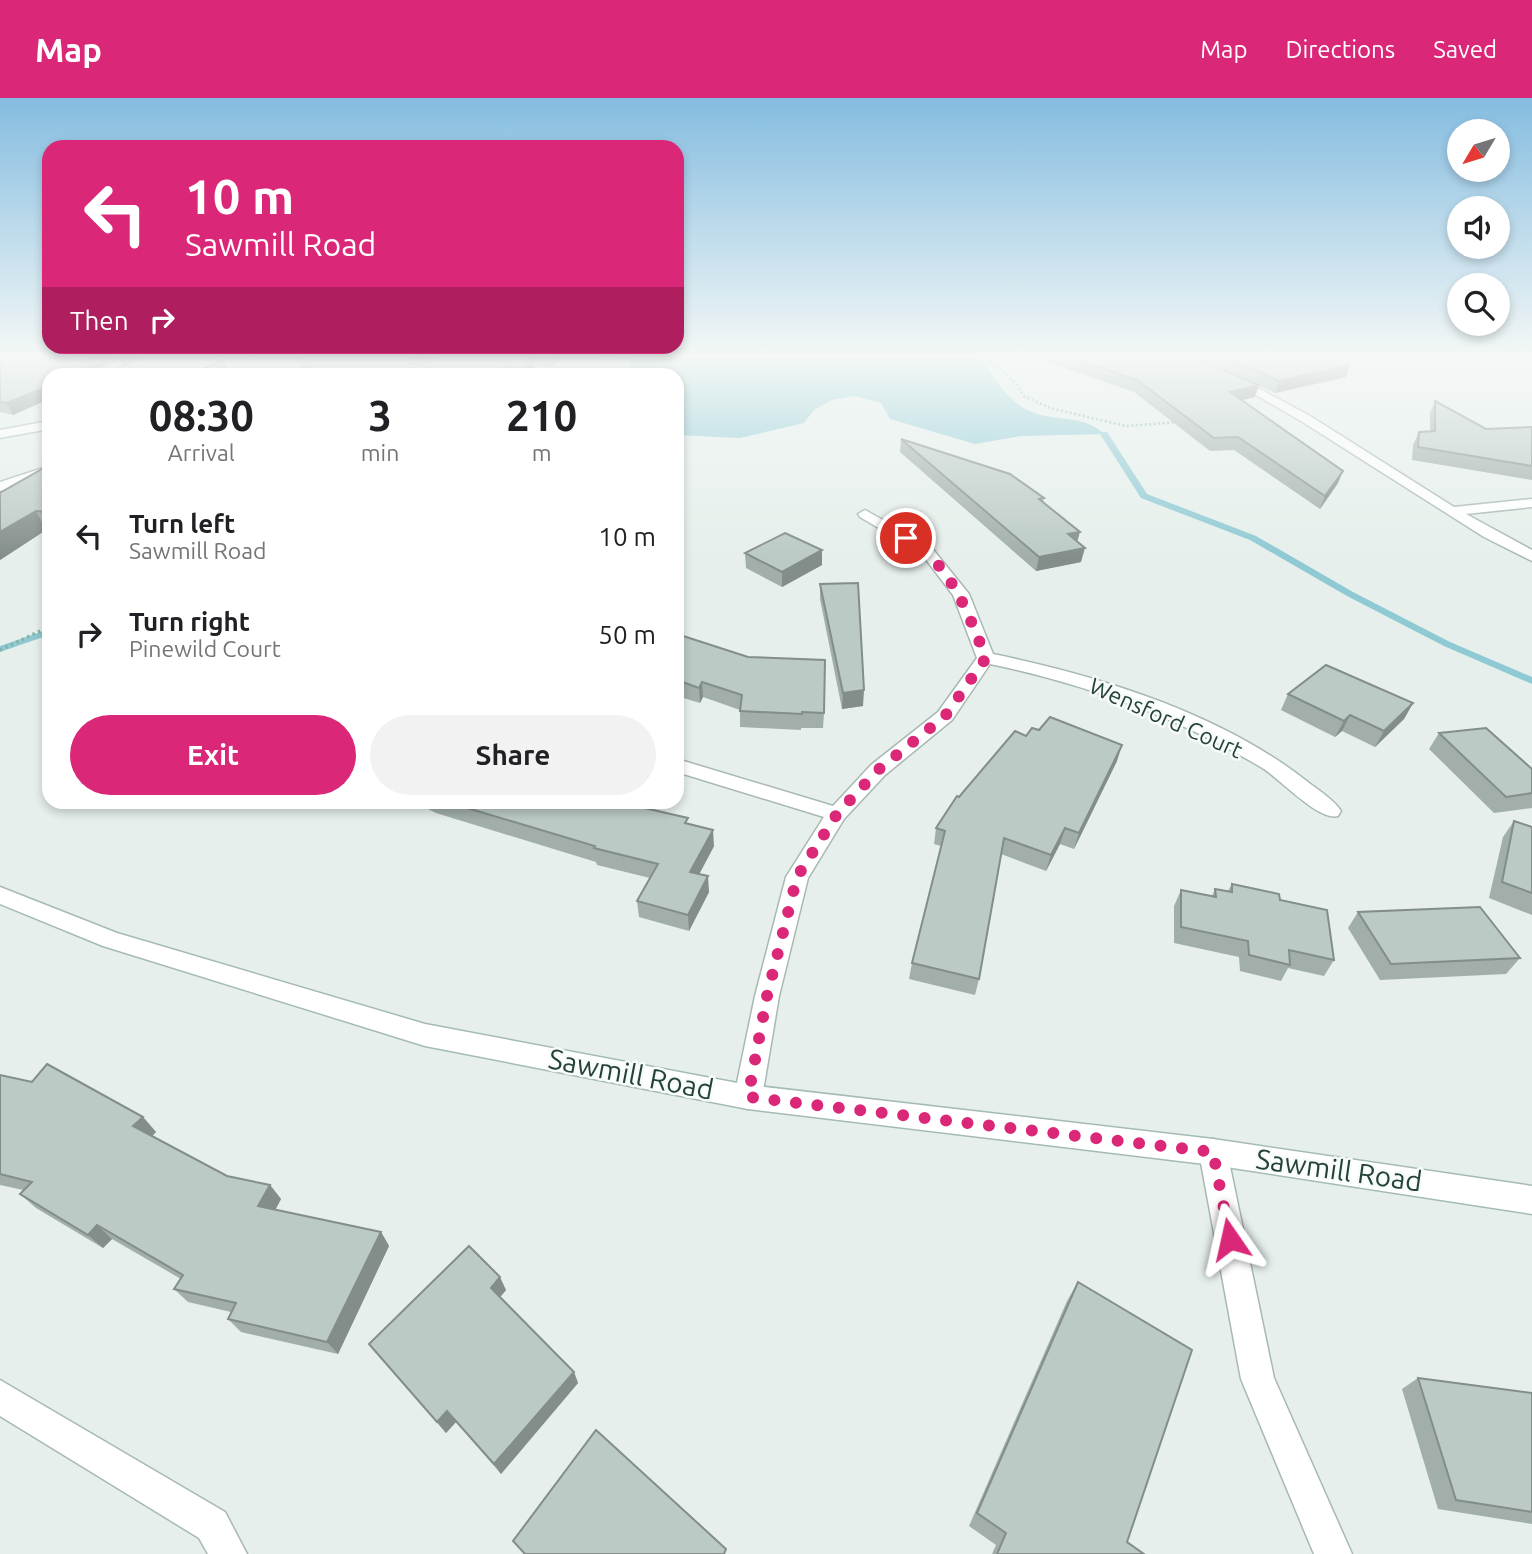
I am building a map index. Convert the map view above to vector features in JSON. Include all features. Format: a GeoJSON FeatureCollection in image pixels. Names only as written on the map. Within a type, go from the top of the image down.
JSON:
{"type":"FeatureCollection","features":[{"type":"Feature","properties":{"kind":"street"},"geometry":{"type":"LineString","coordinates":[[1310,422],[1451,511],[1532,556]]}},
{"type":"Feature","properties":{"kind":"street"},"geometry":{"type":"LineString","coordinates":[[0,434],[42,426]]}},
{"type":"Feature","properties":{"kind":"street"},"geometry":{"type":"LineString","coordinates":[[0,487],[42,472]]}},
{"type":"Feature","properties":{"kind":"street"},"geometry":{"type":"LineString","coordinates":[[1451,511],[1532,503]]}},
{"type":"Feature","properties":{"kind":"street"},"geometry":{"type":"LineString","coordinates":[[748,1097],[767,996],[797,877],[837,814],[878,770],[945,716],[986,658],[961,594],[926,550],[864,514]]}},
{"type":"Feature","properties":{"kind":"street","name":"Wensford Court"},"geometry":{"type":"LineString","coordinates":[[986,658],[1069,676],[1191,723],[1272,766],[1331,811]]}},
{"type":"Feature","properties":{"kind":"street"},"geometry":{"type":"LineString","coordinates":[[684,767],[837,814]]}},
{"type":"Feature","properties":{"kind":"street","name":"Sawmill Road"},"geometry":{"type":"LineString","coordinates":[[0,895],[111,940],[425,1035],[748,1097],[1213,1152],[1532,1200]]}},
{"type":"Feature","properties":{"kind":"street"},"geometry":{"type":"LineString","coordinates":[[1213,1152],[1258,1379],[1333,1554]]}},
{"type":"Feature","properties":{"kind":"street"},"geometry":{"type":"LineString","coordinates":[[0,1397],[212,1525],[228,1554]]}},
{"type":"Feature","properties":{"kind":"path"},"geometry":{"type":"LineString","coordinates":[[1109,422],[1126,426],[1181,422]]}},
{"type":"Feature","properties":{"kind":"path"},"geometry":{"type":"LineString","coordinates":[[0,650],[42,630]]}},
{"type":"Feature","properties":{"kind":"water"},"geometry":{"type":"Polygon","coordinates":[[[684,422],[805,422],[804,423],[740,438],[684,435],[684,422]]]}},
{"type":"Feature","properties":{"kind":"water"},"geometry":{"type":"Polygon","coordinates":[[[900,422],[1082,422],[1104,434],[1021,436],[975,444],[900,422]]]}},
{"type":"Feature","properties":{"kind":"building"},"geometry":{"type":"Polygon","coordinates":[[[1193,422],[1273,422],[1343,471],[1325,496],[1238,437],[1214,438],[1193,422]]]}},
{"type":"Feature","properties":{"kind":"building"},"geometry":{"type":"Polygon","coordinates":[[[1435,422],[1473,422],[1486,429],[1532,427],[1532,466],[1418,447],[1419,432],[1435,431],[1435,422]]]}},
{"type":"Feature","properties":{"kind":"building"},"geometry":{"type":"Polygon","coordinates":[[[901,439],[1010,474],[1044,498],[1039,499],[1080,532],[1068,534],[1085,548],[1039,557],[901,439]]]}},
{"type":"Feature","properties":{"kind":"building"},"geometry":{"type":"Polygon","coordinates":[[[42,469],[42,511],[36,511],[0,532],[0,493],[42,469]]]}},
{"type":"Feature","properties":{"kind":"building"},"geometry":{"type":"Polygon","coordinates":[[[785,533],[822,550],[782,572],[745,553],[785,533]]]}},
{"type":"Feature","properties":{"kind":"building"},"geometry":{"type":"Polygon","coordinates":[[[858,583],[864,690],[843,693],[820,584],[858,583]]]}},
{"type":"Feature","properties":{"kind":"building"},"geometry":{"type":"Polygon","coordinates":[[[684,636],[748,657],[825,660],[824,713],[740,711],[742,695],[702,682],[699,688],[684,683],[684,636]]]}},
{"type":"Feature","properties":{"kind":"building"},"geometry":{"type":"Polygon","coordinates":[[[1326,665],[1413,703],[1384,731],[1350,715],[1344,721],[1288,694],[1326,665]]]}},
{"type":"Feature","properties":{"kind":"building"},"geometry":{"type":"Polygon","coordinates":[[[1050,717],[1122,745],[1079,833],[1065,828],[1051,855],[1004,838],[979,979],[912,963],[945,831],[936,828],[957,796],[959,797],[1015,731],[1026,736],[1032,728],[1039,730],[1050,717]]]}},
{"type":"Feature","properties":{"kind":"building"},"geometry":{"type":"Polygon","coordinates":[[[1486,728],[1532,769],[1532,793],[1506,797],[1439,733],[1486,728]]]}},
{"type":"Feature","properties":{"kind":"building"},"geometry":{"type":"Polygon","coordinates":[[[471,809],[649,809],[688,818],[685,823],[713,830],[690,872],[708,876],[688,915],[637,901],[658,864],[594,848],[595,846],[471,809]]]}},
{"type":"Feature","properties":{"kind":"building"},"geometry":{"type":"Polygon","coordinates":[[[1514,821],[1532,827],[1532,893],[1502,882],[1514,821]]]}},
{"type":"Feature","properties":{"kind":"building"},"geometry":{"type":"Polygon","coordinates":[[[1232,884],[1279,894],[1280,900],[1327,910],[1334,960],[1289,950],[1290,965],[1249,955],[1248,941],[1181,927],[1181,890],[1216,897],[1215,889],[1232,892],[1232,884]]]}},
{"type":"Feature","properties":{"kind":"building"},"geometry":{"type":"Polygon","coordinates":[[[1480,907],[1520,958],[1391,964],[1358,912],[1480,907]]]}},
{"type":"Feature","properties":{"kind":"building"},"geometry":{"type":"Polygon","coordinates":[[[47,1064],[143,1117],[133,1126],[227,1176],[270,1185],[258,1206],[381,1232],[327,1342],[228,1319],[236,1303],[174,1289],[183,1275],[97,1225],[88,1235],[20,1194],[32,1182],[0,1174],[0,1075],[32,1082],[47,1064]]]}},
{"type":"Feature","properties":{"kind":"building"},"geometry":{"type":"Polygon","coordinates":[[[469,1246],[500,1277],[491,1288],[574,1372],[494,1464],[447,1411],[437,1422],[369,1344],[469,1246]]]}},
{"type":"Feature","properties":{"kind":"building"},"geometry":{"type":"Polygon","coordinates":[[[1078,1282],[1192,1350],[1127,1542],[1144,1554],[997,1554],[1006,1533],[977,1513],[1078,1282]]]}},
{"type":"Feature","properties":{"kind":"building"},"geometry":{"type":"Polygon","coordinates":[[[1418,1378],[1532,1393],[1532,1512],[1456,1500],[1418,1378]]]}},
{"type":"Feature","properties":{"kind":"building"},"geometry":{"type":"Polygon","coordinates":[[[596,1430],[726,1549],[724,1554],[525,1554],[513,1541],[596,1430]]]}},
{"type":"Feature","properties":{"kind":"waterway"},"geometry":{"type":"LineString","coordinates":[[1104,434],[1144,496],[1253,538],[1350,594],[1447,644],[1532,681]]}},
{"type":"Feature","properties":{"kind":"waterway"},"geometry":{"type":"LineString","coordinates":[[0,649],[42,634]]}},
{"type":"Feature","properties":{"kind":"route"},"geometry":{"type":"LineString","coordinates":[[906,538],[926,550],[961,594],[986,658],[945,716],[878,770],[837,814],[797,877],[767,996],[748,1097],[1213,1152],[1230,1239]]}}]}
